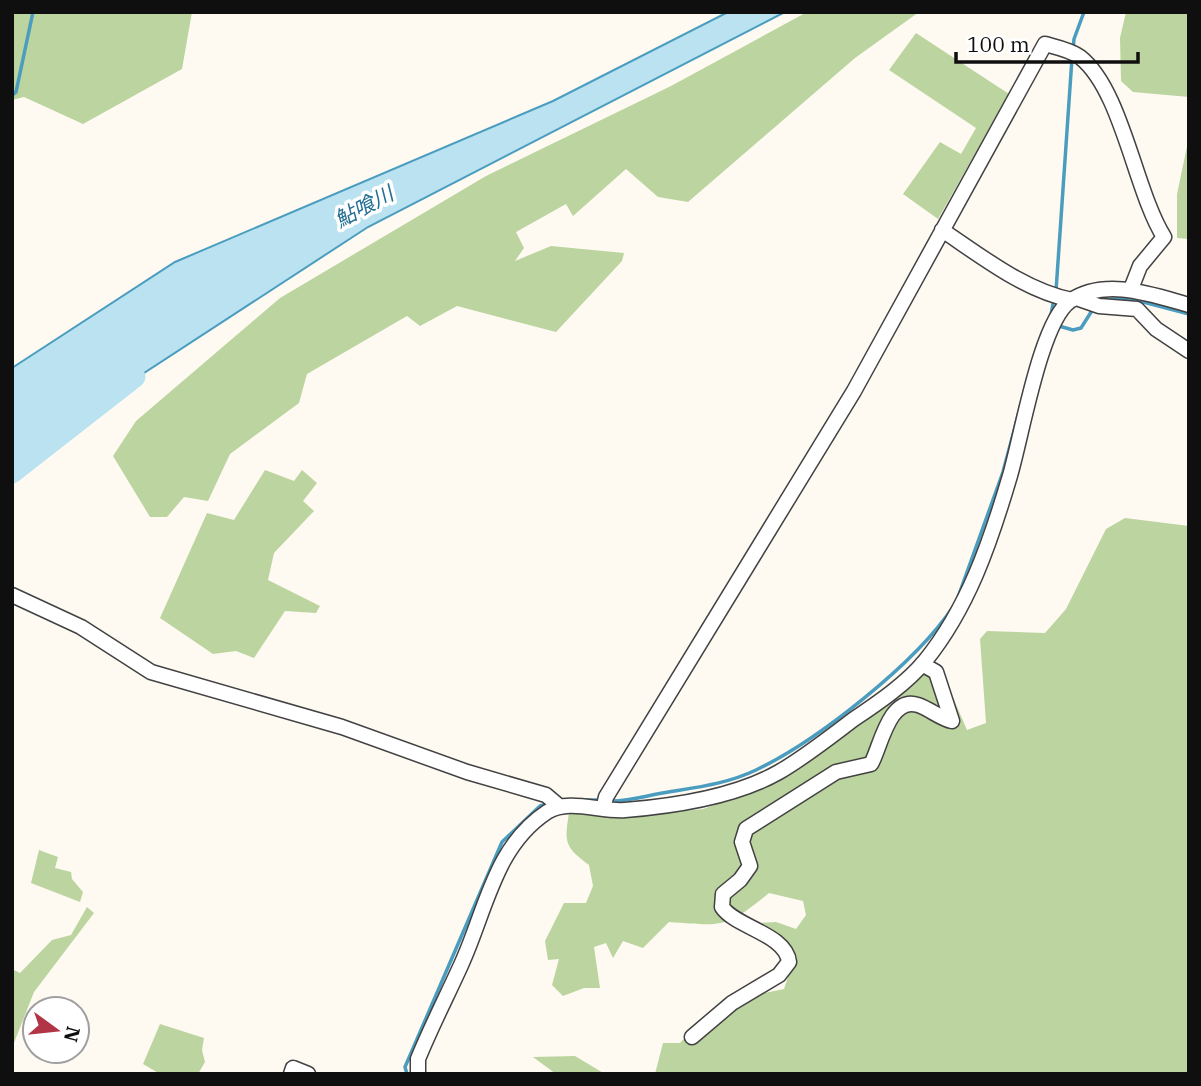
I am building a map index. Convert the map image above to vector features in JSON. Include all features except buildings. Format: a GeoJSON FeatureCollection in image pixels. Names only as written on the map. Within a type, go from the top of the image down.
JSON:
{"type":"FeatureCollection","features":[{"type":"Feature","properties":{"kind":"street"},"geometry":{"type":"LineString","coordinates":[[604,803],[854,391],[1045,44],[1072,53],[1096,73],[1134,158],[1152,218],[1164,237],[1140,267],[1131,289]]}},
{"type":"Feature","properties":{"kind":"street"},"geometry":{"type":"LineString","coordinates":[[942,230],[978,255],[1065,297],[1137,309],[1156,329],[1189,351]]}},
{"type":"Feature","properties":{"kind":"street"},"geometry":{"type":"LineString","coordinates":[[1065,297],[1131,289],[1189,305]]}},
{"type":"Feature","properties":{"kind":"street"},"geometry":{"type":"LineString","coordinates":[[12,595],[82,627],[151,672],[342,727],[556,803],[604,803],[623,811],[736,790],[778,772],[875,705],[922,664],[954,623],[965,601],[1009,479],[1035,371],[1065,297]]}},
{"type":"Feature","properties":{"kind":"street"},"geometry":{"type":"LineString","coordinates":[[692,1037],[732,1003],[779,975],[789,962],[789,956],[778,944],[730,915],[722,907],[723,894],[740,880],[750,866],[742,842],[746,829],[836,772],[871,764],[883,729],[905,706],[912,703],[920,705],[953,721],[936,672],[922,664]]}},
{"type":"Feature","properties":{"kind":"street"},"geometry":{"type":"LineString","coordinates":[[418,1074],[418,1059],[462,964],[498,868],[527,829],[556,803]]}},
{"type":"Feature","properties":{"kind":"street"},"geometry":{"type":"LineString","coordinates":[[291,1074],[293,1068],[308,1074]]}},
{"type":"Feature","properties":{"kind":"green space"},"geometry":{"type":"Polygon","coordinates":[[[12,12],[192,12],[182,69],[83,124],[24,97],[12,100],[12,12]]]}},
{"type":"Feature","properties":{"kind":"green space"},"geometry":{"type":"Polygon","coordinates":[[[807,12],[919,12],[855,58],[688,202],[658,197],[626,169],[573,216],[566,204],[516,232],[524,248],[515,261],[551,246],[624,253],[622,261],[556,332],[457,306],[420,326],[407,316],[307,374],[299,403],[230,454],[208,501],[184,497],[167,517],[150,517],[113,456],[136,421],[280,298],[486,176],[671,86],[807,12]]]}},
{"type":"Feature","properties":{"kind":"green space"},"geometry":{"type":"Polygon","coordinates":[[[1126,12],[1189,12],[1189,97],[1133,92],[1121,81],[1120,38],[1126,12]]]}},
{"type":"Feature","properties":{"kind":"green space"},"geometry":{"type":"Polygon","coordinates":[[[916,33],[1009,94],[938,219],[903,194],[940,142],[961,154],[976,128],[889,70],[916,33]]]}},
{"type":"Feature","properties":{"kind":"green space"},"geometry":{"type":"Polygon","coordinates":[[[1189,137],[1189,239],[1177,238],[1177,194],[1189,137]]]}},
{"type":"Feature","properties":{"kind":"green space"},"geometry":{"type":"Polygon","coordinates":[[[265,470],[294,481],[302,470],[317,483],[303,501],[314,511],[274,553],[268,580],[320,606],[316,613],[285,611],[254,658],[236,651],[213,654],[160,618],[207,513],[234,520],[265,470]]]}},
{"type":"Feature","properties":{"kind":"green space"},"geometry":{"type":"Polygon","coordinates":[[[1125,518],[1189,526],[1189,1074],[655,1074],[663,1043],[680,1043],[703,1018],[730,1000],[784,989],[795,956],[773,946],[759,923],[776,922],[796,929],[806,915],[803,901],[769,893],[743,913],[723,923],[669,922],[643,948],[623,941],[613,958],[606,943],[594,947],[600,988],[584,988],[563,996],[552,985],[559,959],[548,960],[545,941],[564,903],[586,903],[593,886],[589,865],[575,854],[568,844],[569,813],[623,817],[703,809],[777,783],[854,727],[923,670],[945,679],[967,730],[986,723],[980,639],[987,631],[1045,633],[1066,609],[1106,529],[1125,518]]]}},
{"type":"Feature","properties":{"kind":"green space"},"geometry":{"type":"Polygon","coordinates":[[[39,850],[58,857],[55,868],[71,872],[72,879],[83,892],[80,902],[31,883],[39,850]]]}},
{"type":"Feature","properties":{"kind":"green space"},"geometry":{"type":"Polygon","coordinates":[[[87,907],[94,913],[33,995],[21,995],[21,1025],[12,1048],[12,969],[20,973],[52,940],[71,935],[87,907]]]}},
{"type":"Feature","properties":{"kind":"green space"},"geometry":{"type":"Polygon","coordinates":[[[160,1024],[204,1038],[202,1050],[205,1062],[198,1074],[160,1074],[143,1064],[160,1024]]]}},
{"type":"Feature","properties":{"kind":"green space"},"geometry":{"type":"Polygon","coordinates":[[[575,1056],[605,1074],[556,1074],[533,1057],[575,1056]]]}},
{"type":"Feature","properties":{"kind":"water"},"geometry":{"type":"Polygon","coordinates":[[[728,12],[785,12],[368,227],[92,407],[12,479],[12,368],[175,262],[553,101],[728,12]]]}},
{"type":"Feature","properties":{"kind":"waterway"},"geometry":{"type":"LineString","coordinates":[[12,95],[16,92],[33,12]]}},
{"type":"Feature","properties":{"kind":"waterway"},"geometry":{"type":"LineString","coordinates":[[1073,50],[1084,12]]}},
{"type":"Feature","properties":{"kind":"waterway"},"geometry":{"type":"LineString","coordinates":[[1056,291],[1072,58]]}},
{"type":"Feature","properties":{"kind":"waterway"},"geometry":{"type":"LineString","coordinates":[[1051,315],[1054,298]]}},
{"type":"Feature","properties":{"kind":"waterway"},"geometry":{"type":"LineString","coordinates":[[1100,300],[1128,298],[1189,314]]}},
{"type":"Feature","properties":{"kind":"waterway"},"geometry":{"type":"LineString","coordinates":[[1059,326],[1073,330],[1081,328],[1093,309]]}},
{"type":"Feature","properties":{"kind":"waterway"},"geometry":{"type":"LineString","coordinates":[[957,600],[1003,472],[1030,371]]}},
{"type":"Feature","properties":{"kind":"waterway","name":"鮎喰川"},"geometry":{"type":"LineString","coordinates":[[12,473],[135,377]]}},
{"type":"Feature","properties":{"kind":"waterway"},"geometry":{"type":"LineString","coordinates":[[609,801],[720,783],[756,770],[780,757],[835,720],[890,676],[915,652],[953,607]]}},
{"type":"Feature","properties":{"kind":"waterway"},"geometry":{"type":"LineString","coordinates":[[560,800],[601,800]]}},
{"type":"Feature","properties":{"kind":"waterway"},"geometry":{"type":"LineString","coordinates":[[407,1074],[405,1067],[502,842],[540,806],[550,803]]}}]}
